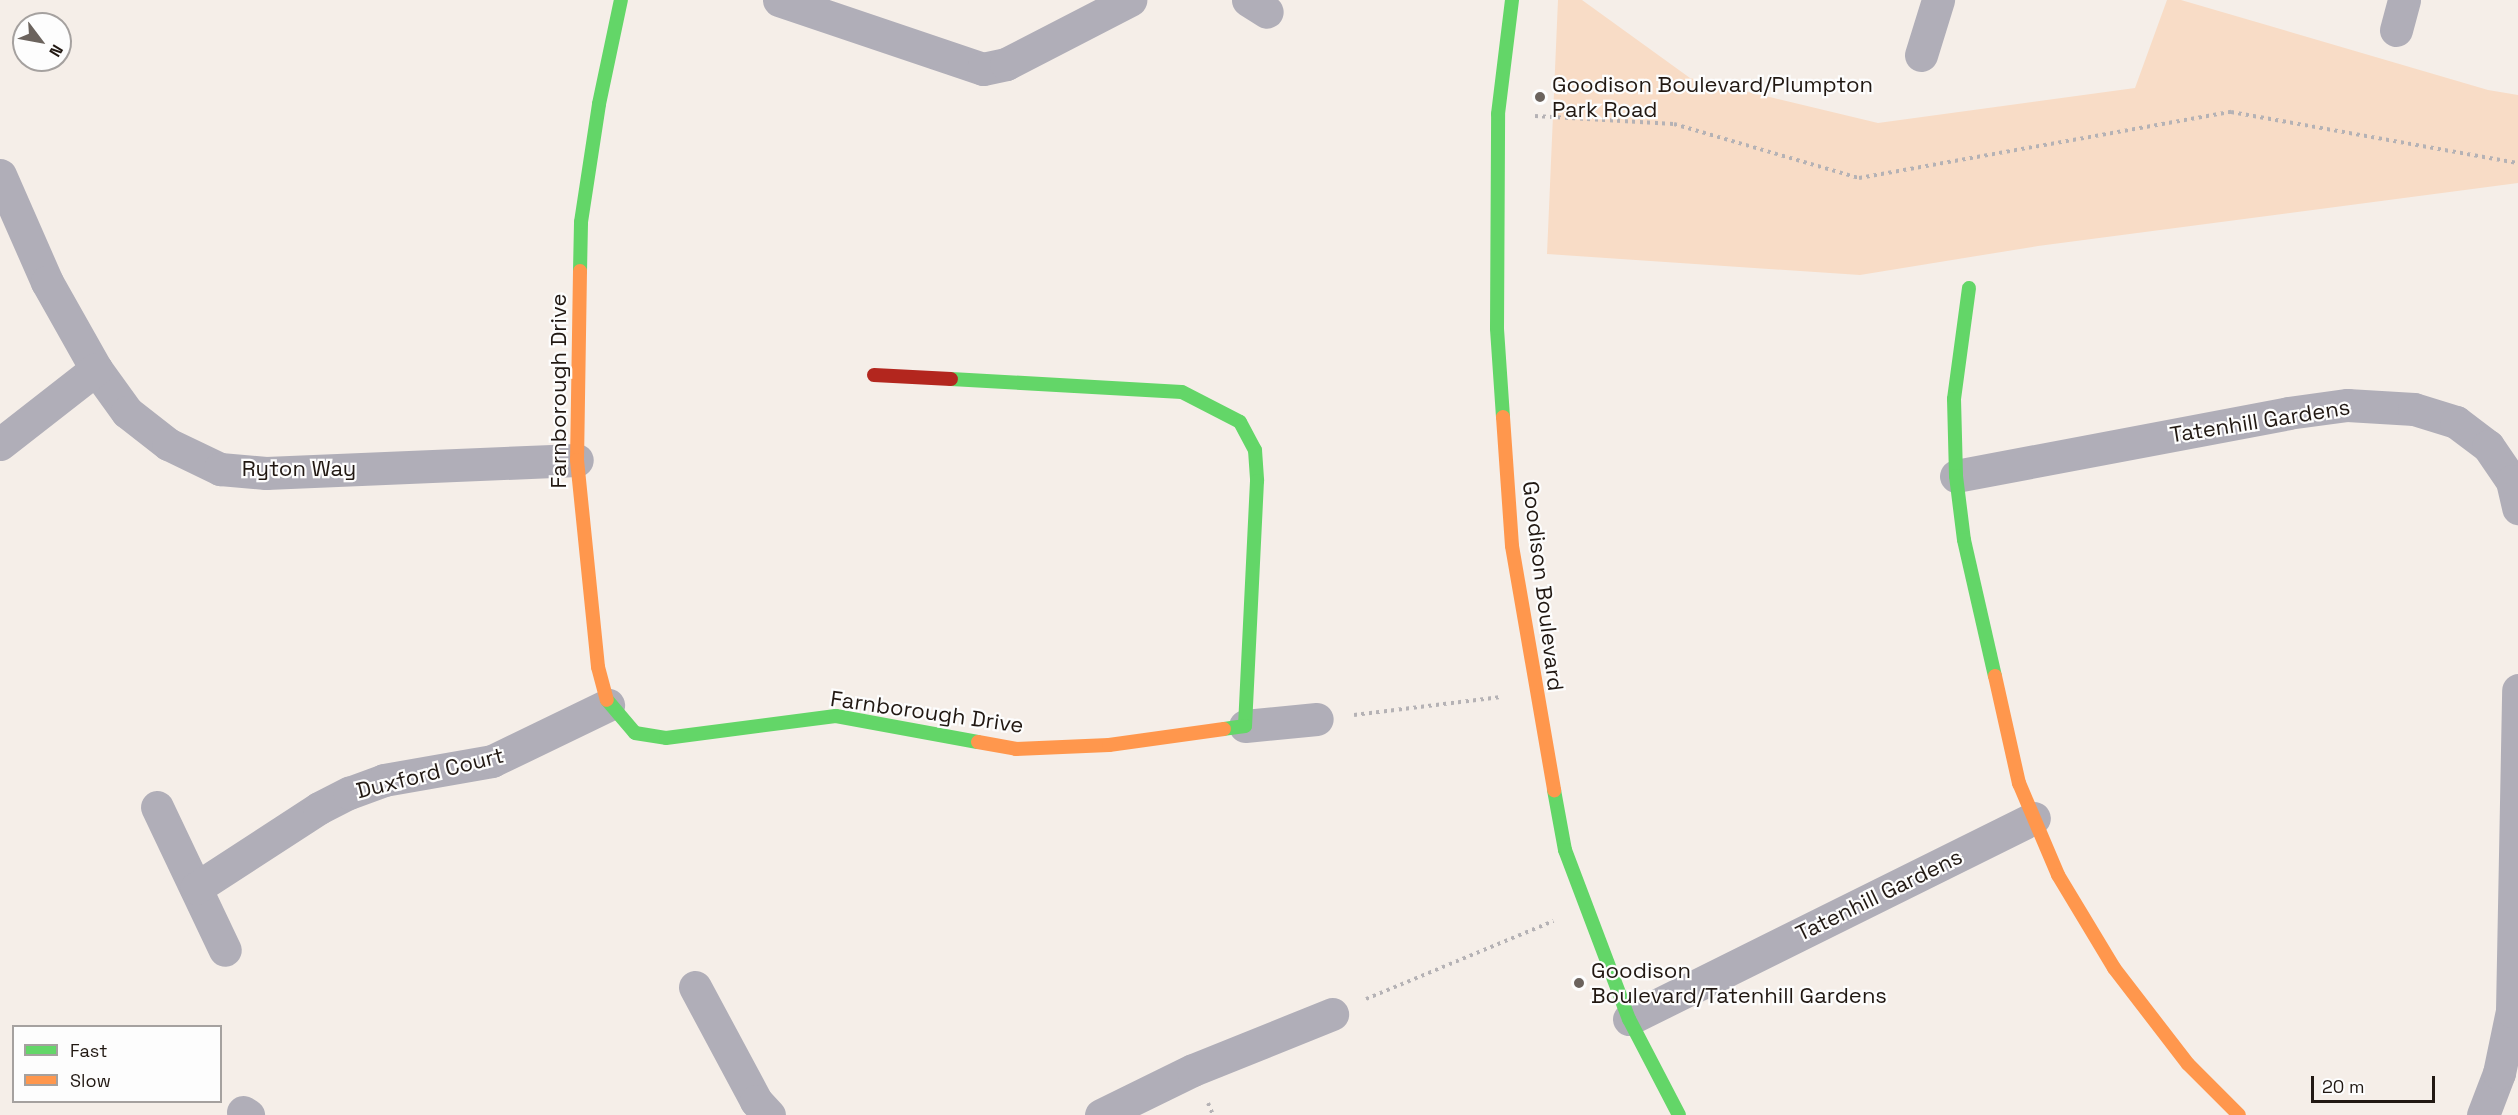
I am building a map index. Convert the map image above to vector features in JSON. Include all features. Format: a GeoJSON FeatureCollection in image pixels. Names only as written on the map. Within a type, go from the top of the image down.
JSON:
{"type":"FeatureCollection","features":[{"type":"Feature","properties":{"kind":"street","name":"Farnborough Drive"},"geometry":{"type":"LineString","coordinates":[[621,0],[599,104],[581,222],[576,460],[598,668],[608,705],[636,733],[666,738],[836,716],[1016,749],[1109,745],[1245,726]]}},
{"type":"Feature","properties":{"kind":"street"},"geometry":{"type":"LineString","coordinates":[[779,0],[983,69],[1006,64],[1130,0]]}},
{"type":"Feature","properties":{"kind":"street","name":"Goodison Boulevard"},"geometry":{"type":"LineString","coordinates":[[1512,0],[1498,114],[1497,328],[1512,546],[1535,693],[1565,850],[1629,1019],[1679,1115]]}},
{"type":"Feature","properties":{"kind":"street"},"geometry":{"type":"LineString","coordinates":[[1921,55],[1938,0]]}},
{"type":"Feature","properties":{"kind":"street","name":"Ryton Way"},"geometry":{"type":"LineString","coordinates":[[0,175],[47,282],[96,369],[127,412],[168,444],[220,469],[266,473],[576,460]]}},
{"type":"Feature","properties":{"kind":"street"},"geometry":{"type":"LineString","coordinates":[[1969,288],[1954,399],[1956,476],[1965,540],[2019,783],[2058,874],[2114,968],[2188,1064],[2239,1115]]}},
{"type":"Feature","properties":{"kind":"street"},"geometry":{"type":"LineString","coordinates":[[0,444],[96,369]]}},
{"type":"Feature","properties":{"kind":"street"},"geometry":{"type":"LineString","coordinates":[[874,375],[1182,392],[1240,422],[1255,450],[1257,481],[1245,726],[1317,720]]}},
{"type":"Feature","properties":{"kind":"street","name":"Tatenhill Gardens"},"geometry":{"type":"LineString","coordinates":[[1956,476],[2288,413],[2358,406],[2414,409],[2456,422],[2488,446],[2512,481],[2518,508]]}},
{"type":"Feature","properties":{"kind":"street"},"geometry":{"type":"LineString","coordinates":[[2483,1115],[2499,1074],[2512,1011],[2518,690]]}},
{"type":"Feature","properties":{"kind":"street","name":"Duxford Court"},"geometry":{"type":"LineString","coordinates":[[196,888],[319,808],[350,793],[384,780],[492,761],[608,705]]}},
{"type":"Feature","properties":{"kind":"street"},"geometry":{"type":"LineString","coordinates":[[157,807],[225,950]]}},
{"type":"Feature","properties":{"kind":"street","name":"Tatenhill Gardens"},"geometry":{"type":"LineString","coordinates":[[1629,1019],[2034,818]]}},
{"type":"Feature","properties":{"kind":"street"},"geometry":{"type":"LineString","coordinates":[[695,987],[755,1110]]}},
{"type":"Feature","properties":{"kind":"street"},"geometry":{"type":"LineString","coordinates":[[1101,1115],[1193,1070],[1332,1014]]}},
{"type":"Feature","properties":{"kind":"path"},"geometry":{"type":"LineString","coordinates":[[1498,114],[1674,124],[1859,178],[2231,112],[2518,163]]}},
{"type":"Feature","properties":{"kind":"path"},"geometry":{"type":"LineString","coordinates":[[1317,720],[1535,693]]}},
{"type":"Feature","properties":{"kind":"path"},"geometry":{"type":"LineString","coordinates":[[1332,1014],[1586,907]]}},
{"type":"Feature","properties":{"kind":"shaded area"},"geometry":{"type":"Polygon","coordinates":[[[1558,0],[1582,0],[1690,78],[1878,123],[2135,88],[2167,0],[2181,0],[2488,90],[2518,95],[2518,183],[2038,246],[1860,275],[1547,254],[1558,0]]]}},
{"type":"Feature","properties":{"kind":"traffic: fast"},"geometry":{"type":"LineString","coordinates":[[580,271],[581,222],[599,104],[621,0]]}},
{"type":"Feature","properties":{"kind":"traffic: fast"},"geometry":{"type":"LineString","coordinates":[[1503,417],[1497,328],[1498,114],[1512,0]]}},
{"type":"Feature","properties":{"kind":"traffic: fast"},"geometry":{"type":"LineString","coordinates":[[1969,288],[1954,399],[1956,476],[1964,540],[1995,676]]}},
{"type":"Feature","properties":{"kind":"traffic: fast"},"geometry":{"type":"LineString","coordinates":[[951,379],[1182,392],[1240,422],[1255,450],[1257,481],[1245,726],[1224,729]]}},
{"type":"Feature","properties":{"kind":"traffic: fast"},"geometry":{"type":"LineString","coordinates":[[607,700],[635,733],[666,738],[836,716],[978,742]]}},
{"type":"Feature","properties":{"kind":"traffic: fast"},"geometry":{"type":"LineString","coordinates":[[1554,790],[1565,850],[1629,1019],[1679,1115]]}},
{"type":"Feature","properties":{"kind":"traffic: slow"},"geometry":{"type":"LineString","coordinates":[[580,271],[577,460],[598,667],[607,700]]}},
{"type":"Feature","properties":{"kind":"traffic: slow"},"geometry":{"type":"LineString","coordinates":[[1503,417],[1512,546],[1554,790]]}},
{"type":"Feature","properties":{"kind":"traffic: slow"},"geometry":{"type":"LineString","coordinates":[[1995,676],[2019,783],[2058,875],[2114,968],[2188,1064],[2239,1115]]}},
{"type":"Feature","properties":{"kind":"traffic: slow"},"geometry":{"type":"LineString","coordinates":[[978,742],[1016,749],[1109,745],[1224,729]]}},
{"type":"Feature","properties":{"kind":"traffic: jam"},"geometry":{"type":"LineString","coordinates":[[874,375],[951,379]]}},
{"type":"Feature","properties":{"kind":"place","name":"Goodison Boulevard/Plumpton Park Road"},"geometry":{"type":"Point","coordinates":[1540,97]}},
{"type":"Feature","properties":{"kind":"place","name":"Goodison Boulevard/Tatenhill Gardens"},"geometry":{"type":"Point","coordinates":[1579,983]}}]}
